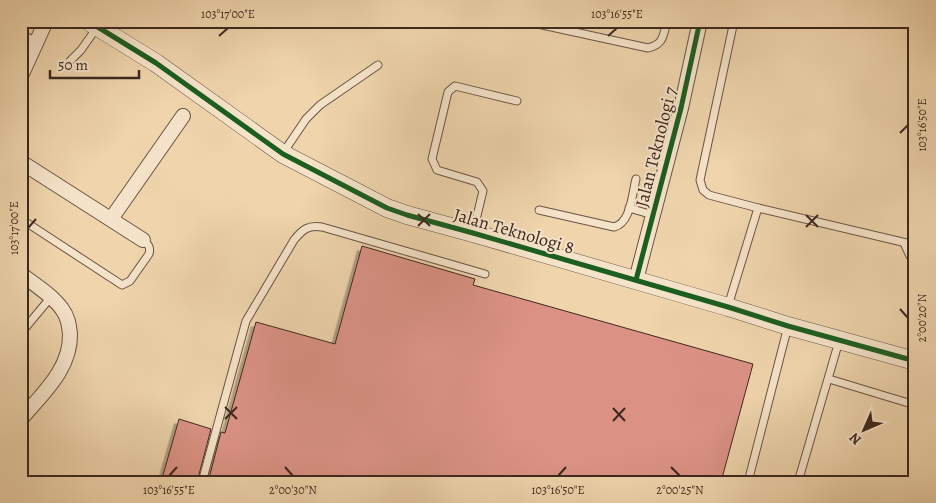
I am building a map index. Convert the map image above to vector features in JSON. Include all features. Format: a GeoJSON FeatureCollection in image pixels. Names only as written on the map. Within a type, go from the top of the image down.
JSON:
{"type":"FeatureCollection","features":[{"type":"Feature","properties":{"kind":"street"},"geometry":{"type":"LineString","coordinates":[[21,76],[46,21]]}},
{"type":"Feature","properties":{"kind":"street","name":"Jalan Teknologi 7"},"geometry":{"type":"LineString","coordinates":[[636,280],[681,108],[700,21]]}},
{"type":"Feature","properties":{"kind":"street","name":"Jalan Teknologi 8"},"geometry":{"type":"LineString","coordinates":[[93,24],[156,63],[283,154],[387,208],[407,216],[473,233],[728,306],[839,341],[915,361]]}},
{"type":"Feature","properties":{"kind":"street"},"geometry":{"type":"LineString","coordinates":[[21,38],[35,45]]}},
{"type":"Feature","properties":{"kind":"street"},"geometry":{"type":"LineString","coordinates":[[112,219],[184,116]]}},
{"type":"Feature","properties":{"kind":"street"},"geometry":{"type":"LineString","coordinates":[[21,162],[143,240]]}},
{"type":"Feature","properties":{"kind":"street"},"geometry":{"type":"LineString","coordinates":[[21,274],[51,297],[63,310],[69,323],[70,346],[62,367],[51,384],[21,419]]}},
{"type":"Feature","properties":{"kind":"lane"},"geometry":{"type":"LineString","coordinates":[[524,21],[648,48],[657,46],[662,40],[667,21]]}},
{"type":"Feature","properties":{"kind":"lane"},"geometry":{"type":"LineString","coordinates":[[734,21],[700,180],[703,190],[709,195],[758,208],[915,246]]}},
{"type":"Feature","properties":{"kind":"lane"},"geometry":{"type":"LineString","coordinates":[[67,64],[81,50],[93,24]]}},
{"type":"Feature","properties":{"kind":"lane"},"geometry":{"type":"LineString","coordinates":[[283,154],[306,119],[320,105],[378,65]]}},
{"type":"Feature","properties":{"kind":"lane"},"geometry":{"type":"LineString","coordinates":[[473,233],[483,191],[481,186],[478,182],[437,170],[432,159],[448,92],[455,86],[517,100]]}},
{"type":"Feature","properties":{"kind":"lane"},"geometry":{"type":"LineString","coordinates":[[539,210],[614,227],[619,226],[626,220],[636,179]]}},
{"type":"Feature","properties":{"kind":"lane"},"geometry":{"type":"LineString","coordinates":[[629,208],[653,215]]}},
{"type":"Feature","properties":{"kind":"lane"},"geometry":{"type":"LineString","coordinates":[[728,306],[758,208]]}},
{"type":"Feature","properties":{"kind":"lane"},"geometry":{"type":"LineString","coordinates":[[21,219],[122,285],[130,281],[150,250],[143,240]]}},
{"type":"Feature","properties":{"kind":"lane"},"geometry":{"type":"LineString","coordinates":[[202,482],[246,321],[294,240],[304,228],[312,226],[322,227],[485,274]]}},
{"type":"Feature","properties":{"kind":"lane"},"geometry":{"type":"LineString","coordinates":[[904,243],[910,256],[915,261]]}},
{"type":"Feature","properties":{"kind":"lane"},"geometry":{"type":"LineString","coordinates":[[21,333],[51,297]]}},
{"type":"Feature","properties":{"kind":"lane"},"geometry":{"type":"LineString","coordinates":[[748,482],[788,326]]}},
{"type":"Feature","properties":{"kind":"lane"},"geometry":{"type":"LineString","coordinates":[[798,482],[839,341]]}},
{"type":"Feature","properties":{"kind":"lane"},"geometry":{"type":"LineString","coordinates":[[829,379],[915,405]]}},
{"type":"Feature","properties":{"kind":"building"},"geometry":{"type":"Polygon","coordinates":[[[362,246],[475,279],[473,285],[753,364],[721,482],[208,482],[221,432],[225,433],[256,322],[335,344],[362,246]]]}},
{"type":"Feature","properties":{"kind":"building"},"geometry":{"type":"Polygon","coordinates":[[[179,419],[211,429],[197,482],[161,482],[179,419]]]}},
{"type":"Feature","properties":{"kind":"cycle path"},"geometry":{"type":"LineString","coordinates":[[88,21],[156,63],[283,154],[387,208],[788,326],[915,361]]}},
{"type":"Feature","properties":{"kind":"cycle path"},"geometry":{"type":"LineString","coordinates":[[636,280],[681,108],[700,21]]}}]}
